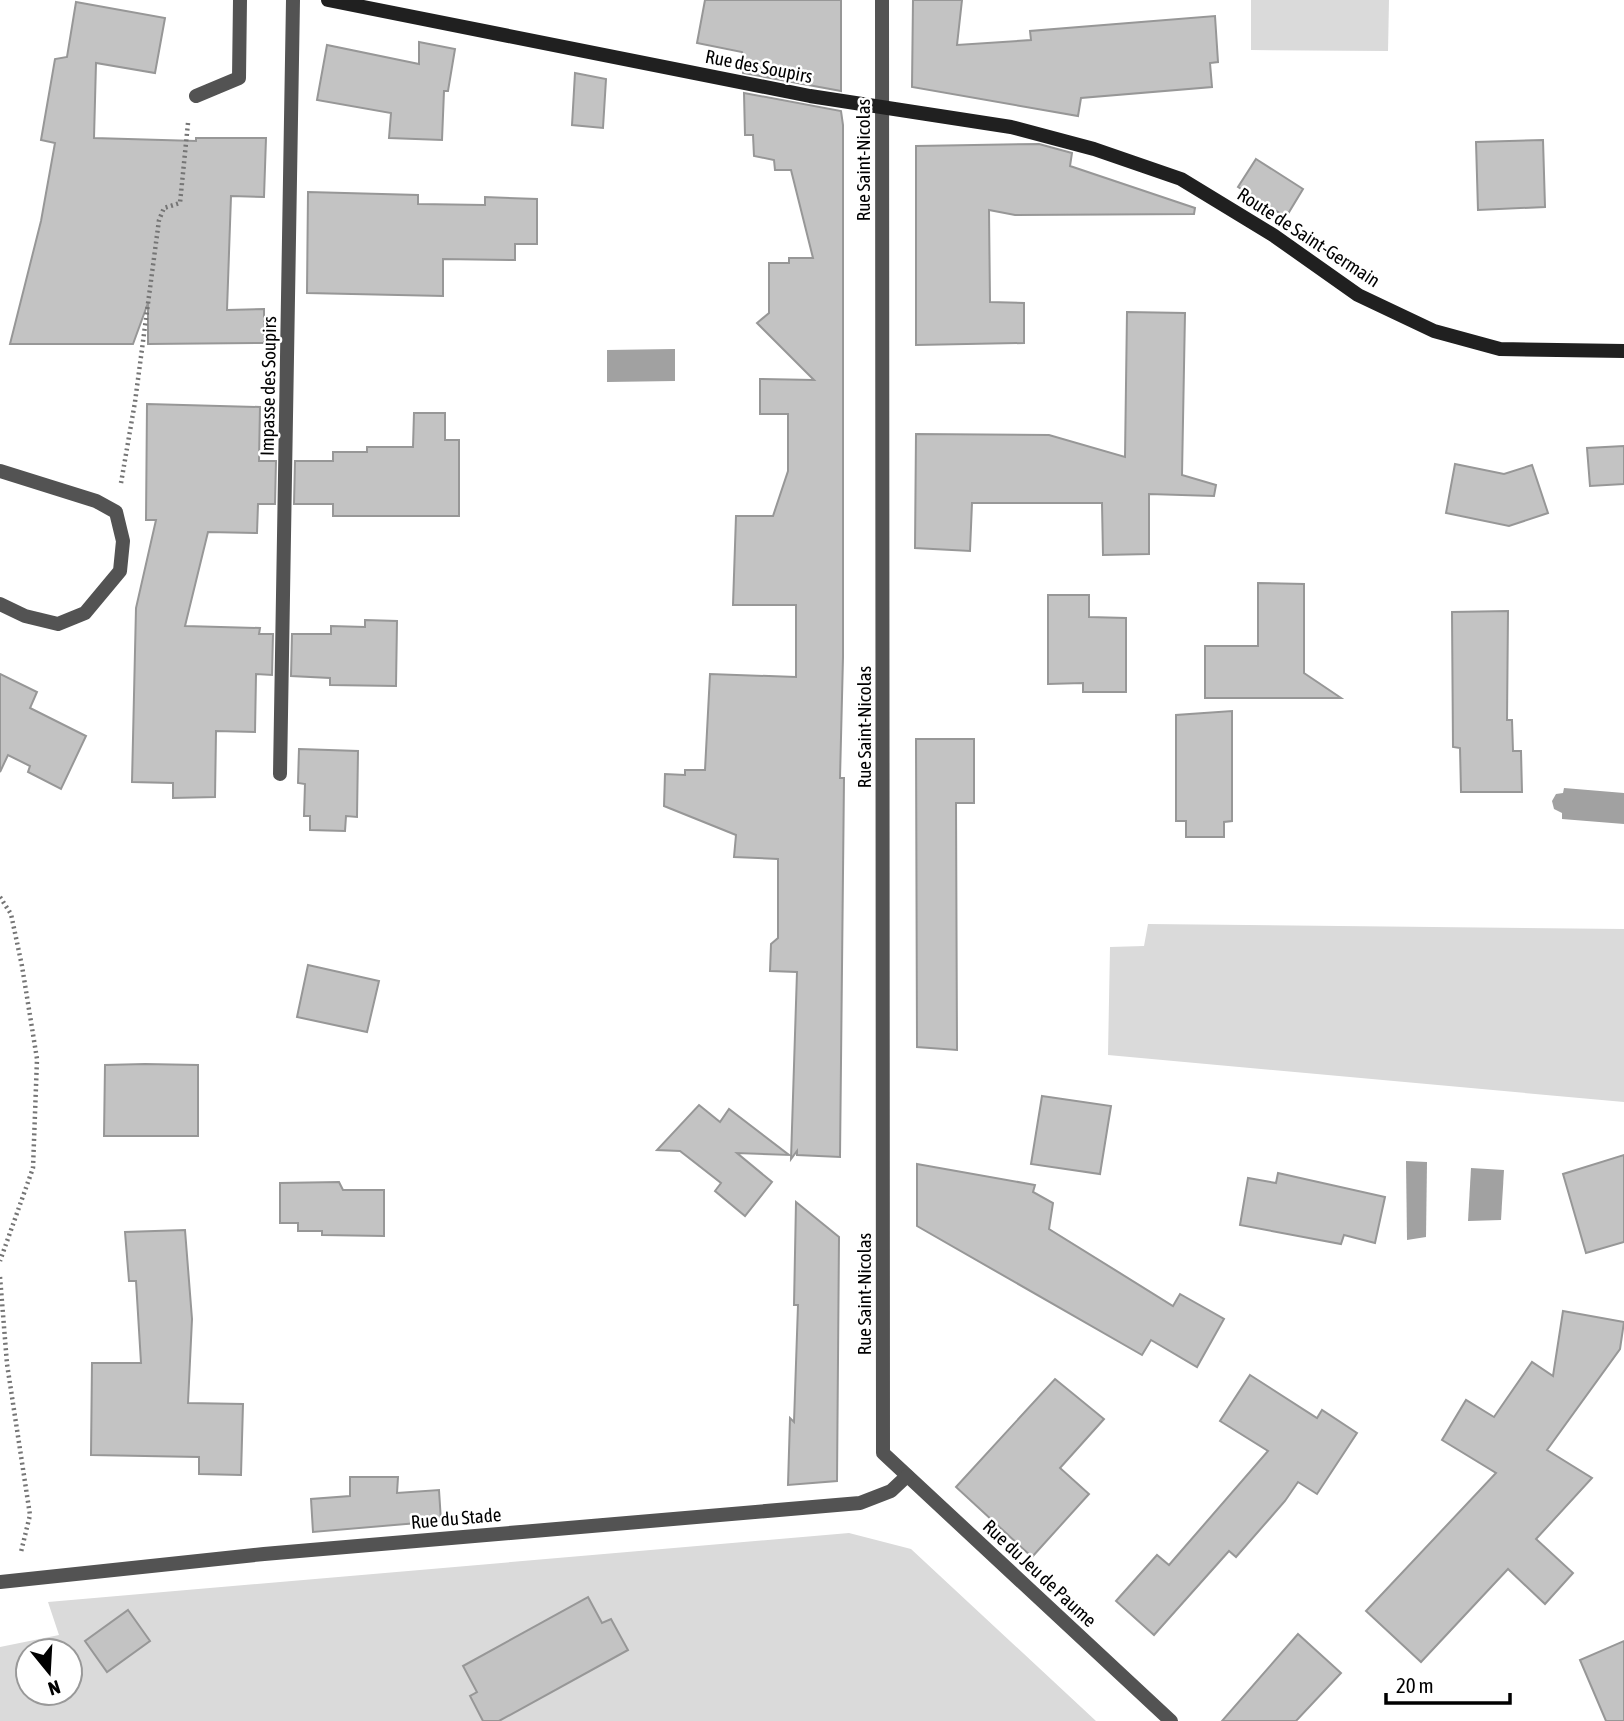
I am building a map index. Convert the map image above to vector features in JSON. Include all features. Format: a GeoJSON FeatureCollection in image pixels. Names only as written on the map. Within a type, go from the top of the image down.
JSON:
{"type":"FeatureCollection","features":[{"type":"Feature","properties":{"kind":"main road","name":"Rue des Soupirs"},"geometry":{"type":"LineString","coordinates":[[328,0],[810,96],[1011,127],[1094,149],[1181,179]]}},
{"type":"Feature","properties":{"kind":"main road","name":"Route de Saint-Germain"},"geometry":{"type":"LineString","coordinates":[[1181,179],[1272,236],[1358,295],[1434,331],[1500,349],[1624,351]]}},
{"type":"Feature","properties":{"kind":"street"},"geometry":{"type":"LineString","coordinates":[[196,96],[239,78],[240,0]]}},
{"type":"Feature","properties":{"kind":"street","name":"Impasse des Soupirs"},"geometry":{"type":"LineString","coordinates":[[281,774],[293,0]]}},
{"type":"Feature","properties":{"kind":"street","name":"Rue Saint-Nicolas"},"geometry":{"type":"LineString","coordinates":[[882,0],[883,1453]]}},
{"type":"Feature","properties":{"kind":"street"},"geometry":{"type":"LineString","coordinates":[[0,471],[96,501],[116,512],[123,541],[120,571],[85,613],[58,624],[24,616],[0,604]]}},
{"type":"Feature","properties":{"kind":"street","name":"Rue du Jeu de Paume"},"geometry":{"type":"LineString","coordinates":[[883,1453],[1171,1721]]}},
{"type":"Feature","properties":{"kind":"street","name":"Rue du Stade"},"geometry":{"type":"LineString","coordinates":[[7,1581],[264,1554],[860,1503],[891,1491],[906,1476]]}},
{"type":"Feature","properties":{"kind":"path"},"geometry":{"type":"LineString","coordinates":[[116,512],[135,402],[159,220],[164,208],[180,203],[187,125],[196,96]]}},
{"type":"Feature","properties":{"kind":"path"},"geometry":{"type":"LineString","coordinates":[[0,897],[11,914],[37,1059],[33,1168],[0,1262]]}},
{"type":"Feature","properties":{"kind":"path"},"geometry":{"type":"LineString","coordinates":[[0,1277],[7,1364],[30,1515],[7,1581]]}},
{"type":"Feature","properties":{"kind":"shaded area"},"geometry":{"type":"Polygon","coordinates":[[[1251,0],[1389,0],[1388,51],[1251,50],[1251,0]]]}},
{"type":"Feature","properties":{"kind":"shaded area"},"geometry":{"type":"Polygon","coordinates":[[[675,349],[675,381],[607,382],[607,350],[675,349]]]}},
{"type":"Feature","properties":{"kind":"shaded area"},"geometry":{"type":"Polygon","coordinates":[[[1564,788],[1624,793],[1624,824],[1562,819],[1562,813],[1554,809],[1552,801],[1556,794],[1563,793],[1564,788]]]}},
{"type":"Feature","properties":{"kind":"shaded area"},"geometry":{"type":"Polygon","coordinates":[[[1148,924],[1624,929],[1624,1102],[1108,1055],[1110,947],[1144,946],[1148,924]]]}},
{"type":"Feature","properties":{"kind":"shaded area"},"geometry":{"type":"Polygon","coordinates":[[[1406,1161],[1427,1162],[1426,1237],[1407,1240],[1406,1161]]]}},
{"type":"Feature","properties":{"kind":"shaded area"},"geometry":{"type":"Polygon","coordinates":[[[1471,1168],[1504,1170],[1501,1220],[1468,1221],[1471,1168]]]}},
{"type":"Feature","properties":{"kind":"shaded area"},"geometry":{"type":"Polygon","coordinates":[[[849,1533],[911,1549],[1096,1721],[0,1721],[0,1647],[14,1644],[14,1707],[84,1707],[84,1637],[49,1637],[59,1635],[48,1602],[849,1533]]]}},
{"type":"Feature","properties":{"kind":"building"},"geometry":{"type":"Polygon","coordinates":[[[705,0],[841,0],[841,91],[743,73],[742,52],[697,43],[705,0]]]}},
{"type":"Feature","properties":{"kind":"building"},"geometry":{"type":"Polygon","coordinates":[[[913,0],[962,0],[957,45],[1031,40],[1030,31],[1215,16],[1218,62],[1210,63],[1212,87],[1081,98],[1078,116],[912,87],[913,0]]]}},
{"type":"Feature","properties":{"kind":"building"},"geometry":{"type":"Polygon","coordinates":[[[76,2],[165,18],[155,73],[96,63],[94,138],[196,141],[196,138],[266,138],[264,197],[231,196],[227,310],[264,309],[264,343],[148,344],[148,303],[133,344],[10,344],[41,221],[55,143],[41,140],[55,59],[67,57],[76,2]]]}},
{"type":"Feature","properties":{"kind":"building"},"geometry":{"type":"Polygon","coordinates":[[[419,42],[455,49],[448,91],[444,91],[442,140],[389,138],[391,113],[317,100],[327,45],[419,64],[419,42]]]}},
{"type":"Feature","properties":{"kind":"building"},"geometry":{"type":"Polygon","coordinates":[[[575,73],[606,79],[603,128],[572,125],[575,73]]]}},
{"type":"Feature","properties":{"kind":"building"},"geometry":{"type":"Polygon","coordinates":[[[744,93],[841,111],[843,125],[843,657],[840,778],[844,778],[840,1157],[797,1155],[797,1151],[791,1159],[797,972],[770,971],[771,944],[778,938],[778,859],[734,857],[736,835],[664,806],[665,774],[685,775],[685,770],[705,770],[710,674],[796,677],[796,605],[733,605],[736,516],[773,516],[788,471],[788,414],[760,414],[760,379],[814,380],[757,323],[769,313],[769,263],[789,263],[789,258],[813,258],[791,170],[775,170],[774,160],[754,156],[753,135],[745,135],[744,93]]]}},
{"type":"Feature","properties":{"kind":"building"},"geometry":{"type":"Polygon","coordinates":[[[1543,140],[1545,207],[1478,210],[1476,142],[1543,140]]]}},
{"type":"Feature","properties":{"kind":"building"},"geometry":{"type":"Polygon","coordinates":[[[1039,144],[1072,153],[1070,166],[1195,208],[1194,214],[1015,215],[989,210],[990,302],[1024,303],[1024,343],[916,345],[916,146],[1039,144]]]}},
{"type":"Feature","properties":{"kind":"building"},"geometry":{"type":"Polygon","coordinates":[[[1256,159],[1303,189],[1286,217],[1238,187],[1256,159]]]}},
{"type":"Feature","properties":{"kind":"building"},"geometry":{"type":"Polygon","coordinates":[[[308,192],[418,195],[418,204],[485,205],[485,197],[537,199],[537,244],[515,244],[515,260],[443,259],[443,296],[307,293],[308,192]]]}},
{"type":"Feature","properties":{"kind":"building"},"geometry":{"type":"Polygon","coordinates":[[[1127,312],[1185,313],[1182,475],[1216,485],[1214,496],[1149,494],[1149,554],[1103,555],[1102,503],[972,503],[970,551],[915,548],[916,434],[1049,435],[1125,457],[1127,312]]]}},
{"type":"Feature","properties":{"kind":"building"},"geometry":{"type":"Polygon","coordinates":[[[147,404],[260,407],[259,461],[276,461],[275,504],[258,504],[257,533],[208,532],[185,626],[260,628],[259,634],[273,634],[272,675],[256,674],[255,732],[216,731],[215,797],[173,798],[173,783],[132,782],[136,608],[156,520],[146,520],[147,404]]]}},
{"type":"Feature","properties":{"kind":"building"},"geometry":{"type":"Polygon","coordinates":[[[414,413],[445,413],[445,440],[459,440],[459,516],[333,516],[333,504],[294,504],[295,461],[333,461],[333,452],[367,452],[367,447],[413,447],[414,413]]]}},
{"type":"Feature","properties":{"kind":"building"},"geometry":{"type":"Polygon","coordinates":[[[1624,446],[1624,484],[1590,486],[1587,448],[1624,446]]]}},
{"type":"Feature","properties":{"kind":"building"},"geometry":{"type":"Polygon","coordinates":[[[1455,464],[1504,474],[1532,465],[1548,513],[1509,526],[1446,513],[1455,464]]]}},
{"type":"Feature","properties":{"kind":"building"},"geometry":{"type":"Polygon","coordinates":[[[1258,583],[1304,584],[1304,673],[1341,698],[1205,698],[1205,646],[1258,646],[1258,583]]]}},
{"type":"Feature","properties":{"kind":"building"},"geometry":{"type":"Polygon","coordinates":[[[1048,595],[1089,595],[1089,617],[1126,618],[1126,692],[1083,692],[1083,683],[1048,684],[1048,595]]]}},
{"type":"Feature","properties":{"kind":"building"},"geometry":{"type":"Polygon","coordinates":[[[1508,611],[1507,720],[1512,720],[1513,751],[1521,751],[1522,792],[1461,792],[1460,748],[1453,747],[1452,612],[1508,611]]]}},
{"type":"Feature","properties":{"kind":"building"},"geometry":{"type":"Polygon","coordinates":[[[365,620],[397,621],[396,686],[330,685],[330,678],[291,676],[292,634],[331,634],[331,626],[365,627],[365,620]]]}},
{"type":"Feature","properties":{"kind":"building"},"geometry":{"type":"Polygon","coordinates":[[[0,674],[37,692],[30,708],[86,736],[61,789],[28,772],[30,766],[8,755],[0,772],[0,674]]]}},
{"type":"Feature","properties":{"kind":"building"},"geometry":{"type":"Polygon","coordinates":[[[1232,711],[1232,821],[1224,822],[1224,837],[1186,837],[1186,821],[1176,821],[1176,715],[1232,711]]]}},
{"type":"Feature","properties":{"kind":"building"},"geometry":{"type":"Polygon","coordinates":[[[916,739],[974,739],[974,803],[956,803],[957,1050],[917,1047],[916,739]]]}},
{"type":"Feature","properties":{"kind":"building"},"geometry":{"type":"Polygon","coordinates":[[[299,749],[358,751],[357,817],[346,816],[345,831],[310,830],[310,816],[304,816],[305,784],[298,783],[299,749]]]}},
{"type":"Feature","properties":{"kind":"building"},"geometry":{"type":"Polygon","coordinates":[[[308,965],[379,981],[367,1032],[297,1017],[308,965]]]}},
{"type":"Feature","properties":{"kind":"building"},"geometry":{"type":"Polygon","coordinates":[[[105,1065],[198,1065],[198,1136],[104,1136],[105,1065]]]}},
{"type":"Feature","properties":{"kind":"building"},"geometry":{"type":"Polygon","coordinates":[[[1042,1096],[1111,1106],[1100,1174],[1031,1164],[1042,1096]]]}},
{"type":"Feature","properties":{"kind":"building"},"geometry":{"type":"Polygon","coordinates":[[[699,1105],[720,1122],[729,1109],[789,1155],[737,1153],[772,1182],[745,1216],[715,1191],[721,1183],[680,1151],[657,1150],[699,1105]]]}},
{"type":"Feature","properties":{"kind":"building"},"geometry":{"type":"Polygon","coordinates":[[[1624,1155],[1624,1242],[1586,1253],[1563,1174],[1624,1155]]]}},
{"type":"Feature","properties":{"kind":"building"},"geometry":{"type":"Polygon","coordinates":[[[917,1164],[1035,1185],[1033,1192],[1053,1203],[1049,1229],[1173,1306],[1180,1294],[1224,1319],[1197,1367],[1151,1340],[1142,1355],[917,1226],[917,1164]]]}},
{"type":"Feature","properties":{"kind":"building"},"geometry":{"type":"Polygon","coordinates":[[[1278,1173],[1385,1197],[1375,1243],[1344,1235],[1341,1244],[1240,1225],[1248,1178],[1276,1183],[1278,1173]]]}},
{"type":"Feature","properties":{"kind":"building"},"geometry":{"type":"Polygon","coordinates":[[[339,1182],[343,1190],[384,1190],[384,1236],[322,1235],[322,1231],[298,1231],[298,1223],[280,1223],[280,1183],[339,1182]]]}},
{"type":"Feature","properties":{"kind":"building"},"geometry":{"type":"Polygon","coordinates":[[[796,1202],[839,1237],[837,1481],[788,1485],[790,1418],[794,1422],[798,1305],[794,1305],[796,1202]]]}},
{"type":"Feature","properties":{"kind":"building"},"geometry":{"type":"Polygon","coordinates":[[[185,1230],[192,1319],[188,1403],[243,1404],[241,1475],[199,1474],[199,1457],[91,1455],[92,1363],[141,1363],[136,1281],[129,1281],[125,1232],[185,1230]]]}},
{"type":"Feature","properties":{"kind":"building"},"geometry":{"type":"Polygon","coordinates":[[[1563,1311],[1624,1322],[1620,1349],[1547,1450],[1592,1478],[1536,1539],[1573,1573],[1545,1604],[1508,1569],[1421,1662],[1366,1611],[1496,1473],[1442,1440],[1466,1400],[1494,1417],[1532,1362],[1553,1376],[1563,1311]]]}},
{"type":"Feature","properties":{"kind":"building"},"geometry":{"type":"Polygon","coordinates":[[[1250,1375],[1317,1418],[1322,1410],[1357,1433],[1317,1494],[1298,1482],[1236,1557],[1229,1551],[1154,1635],[1116,1601],[1157,1555],[1169,1565],[1268,1451],[1220,1421],[1250,1375]]]}},
{"type":"Feature","properties":{"kind":"building"},"geometry":{"type":"Polygon","coordinates":[[[1055,1379],[1104,1419],[1060,1468],[1089,1494],[1032,1557],[956,1487],[1055,1379]]]}},
{"type":"Feature","properties":{"kind":"building"},"geometry":{"type":"Polygon","coordinates":[[[350,1477],[398,1477],[397,1493],[439,1490],[441,1521],[313,1532],[311,1499],[350,1496],[350,1477]]]}},
{"type":"Feature","properties":{"kind":"building"},"geometry":{"type":"Polygon","coordinates":[[[588,1597],[602,1623],[611,1619],[628,1650],[499,1721],[483,1721],[470,1696],[477,1692],[463,1666],[588,1597]]]}},
{"type":"Feature","properties":{"kind":"building"},"geometry":{"type":"Polygon","coordinates":[[[128,1610],[150,1641],[107,1672],[85,1641],[128,1610]]]}},
{"type":"Feature","properties":{"kind":"building"},"geometry":{"type":"Polygon","coordinates":[[[1298,1634],[1341,1673],[1296,1721],[1222,1721],[1298,1634]]]}},
{"type":"Feature","properties":{"kind":"building"},"geometry":{"type":"Polygon","coordinates":[[[1624,1641],[1624,1721],[1606,1721],[1580,1660],[1624,1641]]]}}]}
